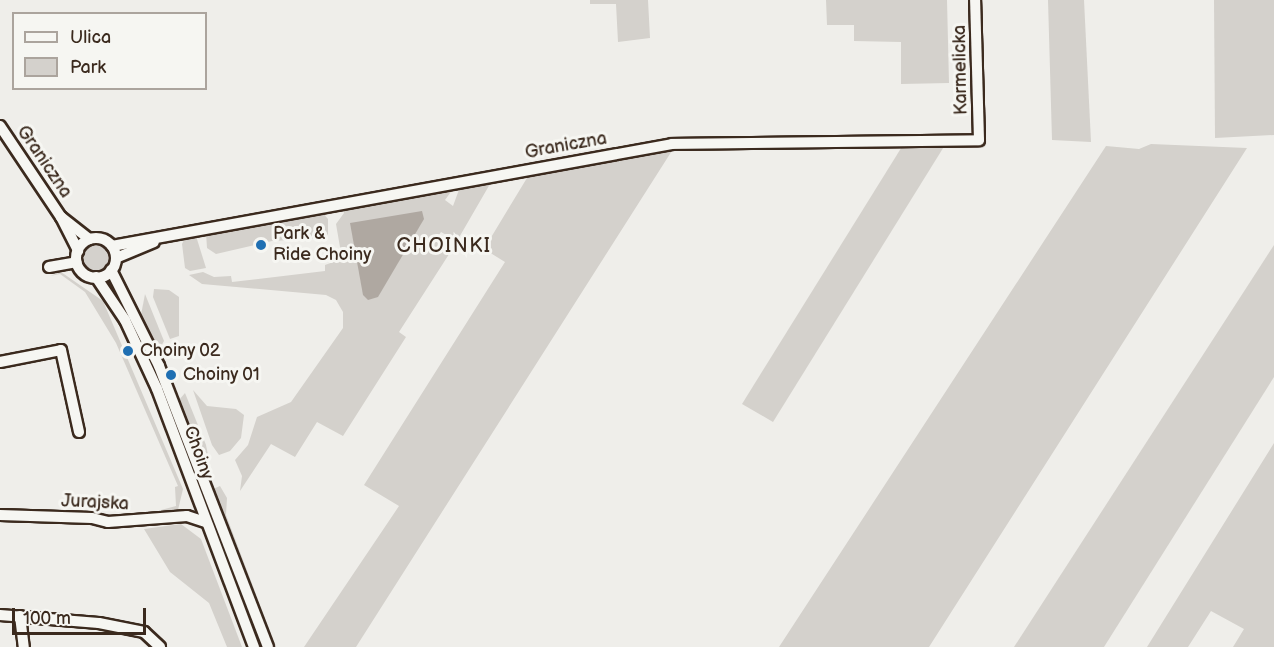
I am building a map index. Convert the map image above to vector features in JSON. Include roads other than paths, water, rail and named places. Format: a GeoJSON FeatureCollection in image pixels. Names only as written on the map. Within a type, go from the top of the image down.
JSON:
{"type":"FeatureCollection","features":[{"type":"Feature","properties":{"kind":"street","name":"Karmelicka"},"geometry":{"type":"LineString","coordinates":[[975,0],[979,140]]}},
{"type":"Feature","properties":{"kind":"street","name":"Graniczna"},"geometry":{"type":"LineString","coordinates":[[0,126],[61,217],[77,256]]}},
{"type":"Feature","properties":{"kind":"street","name":"Graniczna"},"geometry":{"type":"LineString","coordinates":[[112,246],[165,237],[199,228],[682,143],[979,140]]}},
{"type":"Feature","properties":{"kind":"street","name":"Graniczna"},"geometry":{"type":"LineString","coordinates":[[61,217],[89,239]]}},
{"type":"Feature","properties":{"kind":"street","name":"Graniczna"},"geometry":{"type":"LineString","coordinates":[[116,258],[165,237]]}},
{"type":"Feature","properties":{"kind":"street"},"geometry":{"type":"LineString","coordinates":[[49,267],[77,256],[89,239],[102,239],[112,246],[116,258],[111,270],[96,277],[83,272],[77,256]]}},
{"type":"Feature","properties":{"kind":"street","name":"Choiny"},"geometry":{"type":"LineString","coordinates":[[111,270],[159,366],[268,647]]}},
{"type":"Feature","properties":{"kind":"street","name":"Choiny"},"geometry":{"type":"LineString","coordinates":[[96,277],[121,313],[147,364],[254,647]]}},
{"type":"Feature","properties":{"kind":"street"},"geometry":{"type":"LineString","coordinates":[[0,362],[61,350],[79,432]]}},
{"type":"Feature","properties":{"kind":"street"},"geometry":{"type":"LineString","coordinates":[[187,516],[197,496]]}},
{"type":"Feature","properties":{"kind":"street","name":"Jurajska"},"geometry":{"type":"LineString","coordinates":[[0,515],[92,518],[108,522],[187,516],[206,522]]}},
{"type":"Feature","properties":{"kind":"street"},"geometry":{"type":"LineString","coordinates":[[0,615],[80,620],[137,631],[150,636],[160,647]]}},
{"type":"Feature","properties":{"kind":"street"},"geometry":{"type":"LineString","coordinates":[[20,616],[24,647]]}},
{"type":"Feature","properties":{"kind":"place","name":"Park & Ride Choiny"},"geometry":{"type":"Point","coordinates":[261,245]}},
{"type":"Feature","properties":{"kind":"place","name":"Choiny 02"},"geometry":{"type":"Point","coordinates":[128,351]}},
{"type":"Feature","properties":{"kind":"place","name":"Choiny 01"},"geometry":{"type":"Point","coordinates":[171,375]}},
{"type":"Feature","properties":{"kind":"district","name":"CHOINKI"},"geometry":{"type":"Point","coordinates":[444,246]}}]}
